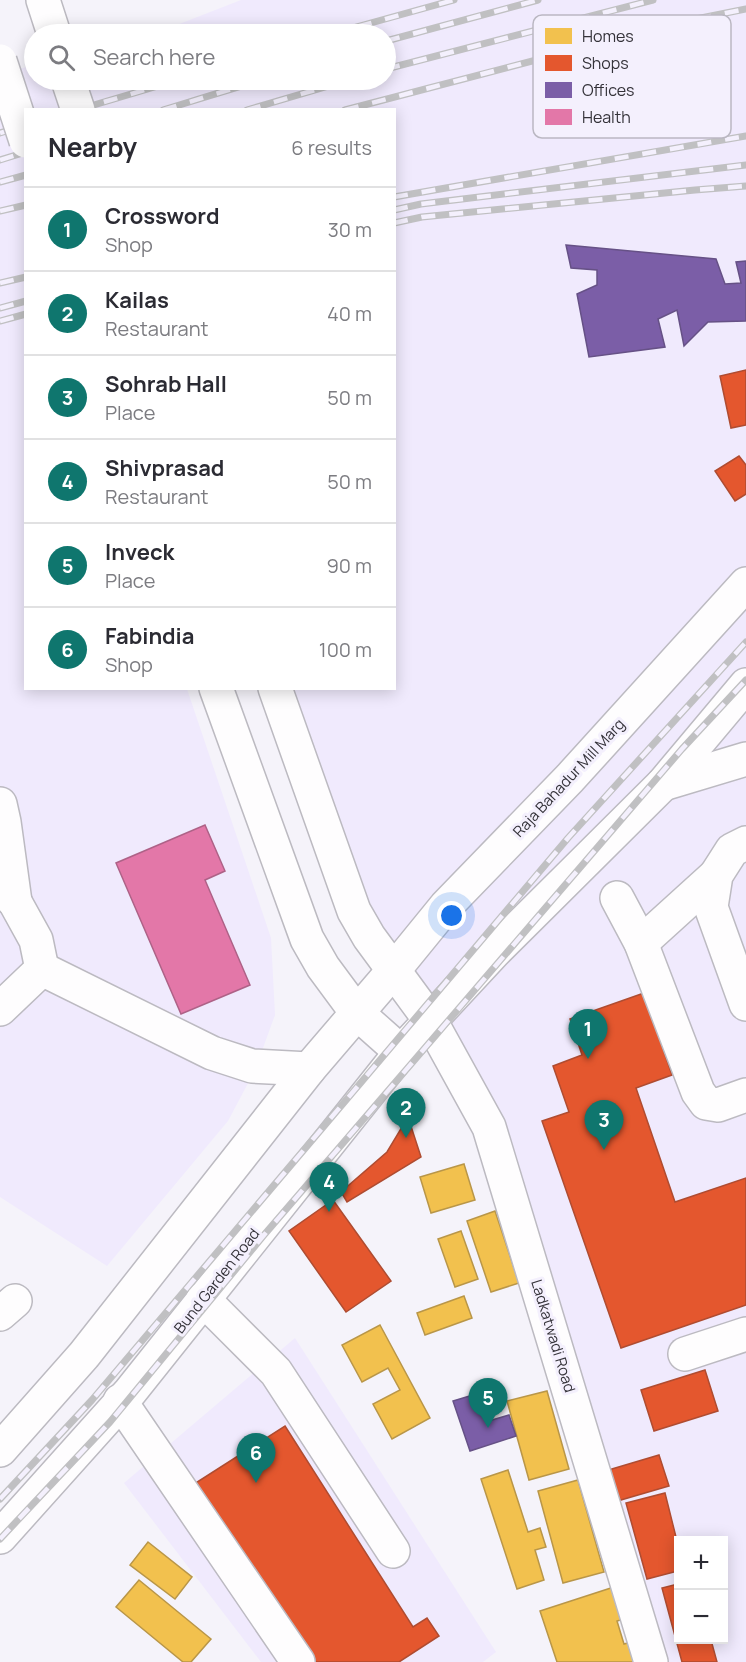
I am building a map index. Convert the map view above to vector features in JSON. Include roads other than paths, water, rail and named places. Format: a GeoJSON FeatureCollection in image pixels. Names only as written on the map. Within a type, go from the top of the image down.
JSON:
{"type":"FeatureCollection","features":[{"type":"Feature","properties":{"kind":"main road"},"geometry":{"type":"LineString","coordinates":[[43,0],[51,24]]}},
{"type":"Feature","properties":{"kind":"main road"},"geometry":{"type":"LineString","coordinates":[[0,61],[24,135]]}},
{"type":"Feature","properties":{"kind":"main road"},"geometry":{"type":"LineString","coordinates":[[71,90],[77,108]]}},
{"type":"Feature","properties":{"kind":"main road","name":"Raja Bahadur Mill Marg"},"geometry":{"type":"LineString","coordinates":[[393,972],[446,906],[570,778],[679,661],[746,584]]}},
{"type":"Feature","properties":{"kind":"main road"},"geometry":{"type":"LineString","coordinates":[[430,1020],[494,952],[663,784],[746,686]]}},
{"type":"Feature","properties":{"kind":"main road"},"geometry":{"type":"LineString","coordinates":[[217,690],[307,939],[323,967],[357,1013],[401,1052]]}},
{"type":"Feature","properties":{"kind":"main road","name":"Ladkatwadi Road"},"geometry":{"type":"LineString","coordinates":[[276,690],[354,911],[393,972],[430,1020],[489,1127],[651,1662]]}},
{"type":"Feature","properties":{"kind":"main road"},"geometry":{"type":"LineString","coordinates":[[663,784],[746,759]]}},
{"type":"Feature","properties":{"kind":"main road"},"geometry":{"type":"LineString","coordinates":[[0,804],[4,822],[8,894],[36,940],[42,969]]}},
{"type":"Feature","properties":{"kind":"main road"},"geometry":{"type":"LineString","coordinates":[[641,943],[716,875],[732,850],[746,843]]}},
{"type":"Feature","properties":{"kind":"main road"},"geometry":{"type":"LineString","coordinates":[[716,875],[711,907],[746,1004]]}},
{"type":"Feature","properties":{"kind":"main road"},"geometry":{"type":"LineString","coordinates":[[617,898],[641,943],[698,1092],[706,1103],[718,1105],[746,1095]]}},
{"type":"Feature","properties":{"kind":"main road"},"geometry":{"type":"LineString","coordinates":[[42,969],[212,1053],[252,1066],[309,1069]]}},
{"type":"Feature","properties":{"kind":"main road"},"geometry":{"type":"LineString","coordinates":[[0,1009],[42,969]]}},
{"type":"Feature","properties":{"kind":"main road"},"geometry":{"type":"LineString","coordinates":[[0,1450],[84,1355],[309,1069],[393,972]]}},
{"type":"Feature","properties":{"kind":"main road","name":"Bund Garden Road"},"geometry":{"type":"LineString","coordinates":[[0,1537],[130,1392],[401,1052],[430,1020]]}},
{"type":"Feature","properties":{"kind":"main road"},"geometry":{"type":"LineString","coordinates":[[203,1299],[276,1372],[393,1551]]}},
{"type":"Feature","properties":{"kind":"main road"},"geometry":{"type":"LineString","coordinates":[[685,1354],[746,1334]]}},
{"type":"Feature","properties":{"kind":"main road"},"geometry":{"type":"LineString","coordinates":[[120,1401],[298,1662]]}},
{"type":"Feature","properties":{"kind":"railway"},"geometry":{"type":"LineString","coordinates":[[367,24],[454,0]]}},
{"type":"Feature","properties":{"kind":"railway"},"geometry":{"type":"LineString","coordinates":[[396,38],[538,0]]}},
{"type":"Feature","properties":{"kind":"railway"},"geometry":{"type":"LineString","coordinates":[[595,15],[653,0]]}},
{"type":"Feature","properties":{"kind":"railway"},"geometry":{"type":"LineString","coordinates":[[716,15],[746,9]]}},
{"type":"Feature","properties":{"kind":"railway"},"geometry":{"type":"LineString","coordinates":[[396,66],[533,31]]}},
{"type":"Feature","properties":{"kind":"railway"},"geometry":{"type":"LineString","coordinates":[[353,108],[533,61]]}},
{"type":"Feature","properties":{"kind":"railway"},"geometry":{"type":"LineString","coordinates":[[84,108],[144,90]]}},
{"type":"Feature","properties":{"kind":"railway"},"geometry":{"type":"LineString","coordinates":[[170,108],[228,90]]}},
{"type":"Feature","properties":{"kind":"railway"},"geometry":{"type":"LineString","coordinates":[[254,108],[315,90]]}},
{"type":"Feature","properties":{"kind":"railway"},"geometry":{"type":"LineString","coordinates":[[0,133],[24,126]]}},
{"type":"Feature","properties":{"kind":"railway"},"geometry":{"type":"LineString","coordinates":[[396,197],[746,136]]}},
{"type":"Feature","properties":{"kind":"railway"},"geometry":{"type":"LineString","coordinates":[[0,160],[24,153]]}},
{"type":"Feature","properties":{"kind":"railway"},"geometry":{"type":"LineString","coordinates":[[396,210],[421,204],[746,165]]}},
{"type":"Feature","properties":{"kind":"railway"},"geometry":{"type":"LineString","coordinates":[[0,182],[24,176]]}},
{"type":"Feature","properties":{"kind":"railway"},"geometry":{"type":"LineString","coordinates":[[396,223],[422,217],[746,186]]}},
{"type":"Feature","properties":{"kind":"railway"},"geometry":{"type":"LineString","coordinates":[[0,211],[24,205]]}},
{"type":"Feature","properties":{"kind":"railway"},"geometry":{"type":"LineString","coordinates":[[0,283],[24,277]]}},
{"type":"Feature","properties":{"kind":"railway"},"geometry":{"type":"LineString","coordinates":[[0,308],[24,302]]}},
{"type":"Feature","properties":{"kind":"railway"},"geometry":{"type":"LineString","coordinates":[[0,321],[24,315]]}},
{"type":"Feature","properties":{"kind":"railway"},"geometry":{"type":"LineString","coordinates":[[0,1499],[92,1400],[568,838],[746,642]]}},
{"type":"Feature","properties":{"kind":"railway"},"geometry":{"type":"LineString","coordinates":[[0,1539],[110,1422],[264,1235],[682,749],[746,680]]}},
{"type":"Feature","properties":{"kind":"place","name":"Crossword"},"geometry":{"type":"Point","coordinates":[588,1059]}},
{"type":"Feature","properties":{"kind":"place","name":"Kailas"},"geometry":{"type":"Point","coordinates":[406,1138]}},
{"type":"Feature","properties":{"kind":"place","name":"Sohrab Hall"},"geometry":{"type":"Point","coordinates":[604,1150]}},
{"type":"Feature","properties":{"kind":"place","name":"Shivprasad"},"geometry":{"type":"Point","coordinates":[329,1212]}},
{"type":"Feature","properties":{"kind":"place","name":"Inveck"},"geometry":{"type":"Point","coordinates":[488,1428]}},
{"type":"Feature","properties":{"kind":"place","name":"Fabindia"},"geometry":{"type":"Point","coordinates":[256,1483]}}]}
